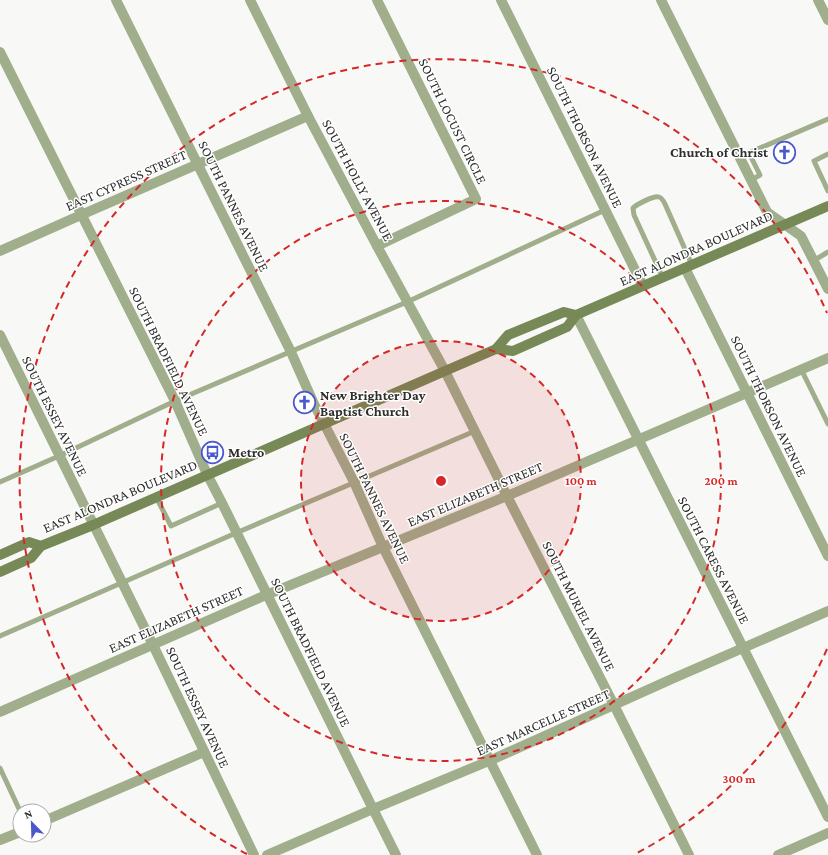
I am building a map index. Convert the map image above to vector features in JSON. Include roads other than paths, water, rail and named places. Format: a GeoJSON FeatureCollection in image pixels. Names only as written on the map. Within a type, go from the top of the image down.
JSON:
{"type":"FeatureCollection","features":[{"type":"Feature","properties":{"kind":"main road","name":"EAST ALONDRA BOULEVARD"},"geometry":{"type":"LineString","coordinates":[[496,349],[513,351],[567,327],[576,315],[828,206]]}},
{"type":"Feature","properties":{"kind":"main road","name":"EAST ALONDRA BOULEVARD"},"geometry":{"type":"LineString","coordinates":[[0,572],[31,558],[41,546],[93,525],[496,349],[508,335],[564,312],[576,315]]}},
{"type":"Feature","properties":{"kind":"main road","name":"EAST ALONDRA BOULEVARD"},"geometry":{"type":"LineString","coordinates":[[0,555],[29,542],[41,546]]}},
{"type":"Feature","properties":{"kind":"street","name":"SOUTH PANNES AVENUE"},"geometry":{"type":"LineString","coordinates":[[116,0],[291,352],[323,424],[354,482],[383,547],[537,855]]}},
{"type":"Feature","properties":{"kind":"street","name":"SOUTH HOLLY AVENUE"},"geometry":{"type":"LineString","coordinates":[[250,0],[308,116],[445,371]]}},
{"type":"Feature","properties":{"kind":"street","name":"SOUTH LOCUST CIRCLE"},"geometry":{"type":"LineString","coordinates":[[377,0],[476,199],[377,246]]}},
{"type":"Feature","properties":{"kind":"street","name":"SOUTH THORSON AVENUE"},"geometry":{"type":"LineString","coordinates":[[501,0],[643,286]]}},
{"type":"Feature","properties":{"kind":"street"},"geometry":{"type":"LineString","coordinates":[[661,0],[767,212],[801,236],[828,290]]}},
{"type":"Feature","properties":{"kind":"street"},"geometry":{"type":"LineString","coordinates":[[818,0],[828,20]]}},
{"type":"Feature","properties":{"kind":"street","name":"SOUTH BRADFIELD AVENUE"},"geometry":{"type":"LineString","coordinates":[[0,52],[175,401],[207,474],[396,855]]}},
{"type":"Feature","properties":{"kind":"street","name":"EAST CYPRESS STREET"},"geometry":{"type":"LineString","coordinates":[[0,251],[308,116]]}},
{"type":"Feature","properties":{"kind":"street","name":"SOUTH THORSON AVENUE"},"geometry":{"type":"LineString","coordinates":[[688,266],[747,392],[828,556]]}},
{"type":"Feature","properties":{"kind":"street","name":"SOUTH CARESS AVENUE"},"geometry":{"type":"LineString","coordinates":[[576,315],[828,817]]}},
{"type":"Feature","properties":{"kind":"street","name":"SOUTH ESSEY AVENUE"},"geometry":{"type":"LineString","coordinates":[[0,335],[153,645],[254,855]]}},
{"type":"Feature","properties":{"kind":"street","name":"EAST ELIZABETH STREET"},"geometry":{"type":"LineString","coordinates":[[0,712],[266,595],[507,496],[828,358]]}},
{"type":"Feature","properties":{"kind":"street","name":"SOUTH MURIEL AVENUE"},"geometry":{"type":"LineString","coordinates":[[445,371],[688,855]]}},
{"type":"Feature","properties":{"kind":"street","name":"EAST MARCELLE STREET"},"geometry":{"type":"LineString","coordinates":[[267,855],[373,809],[490,761],[828,611]]}},
{"type":"Feature","properties":{"kind":"street"},"geometry":{"type":"LineString","coordinates":[[52,818],[204,752]]}},
{"type":"Feature","properties":{"kind":"street"},"geometry":{"type":"LineString","coordinates":[[778,855],[828,833]]}},
{"type":"Feature","properties":{"kind":"street"},"geometry":{"type":"LineString","coordinates":[[0,840],[12,835]]}},
{"type":"Feature","properties":{"kind":"lane"},"geometry":{"type":"LineString","coordinates":[[739,157],[828,119]]}},
{"type":"Feature","properties":{"kind":"lane"},"geometry":{"type":"LineString","coordinates":[[749,153],[760,175],[751,180]]}},
{"type":"Feature","properties":{"kind":"lane"},"geometry":{"type":"LineString","coordinates":[[828,154],[814,161],[828,191]]}},
{"type":"Feature","properties":{"kind":"lane"},"geometry":{"type":"LineString","coordinates":[[663,278],[634,215],[633,208],[636,205],[655,197],[661,198],[679,238],[688,266]]}},
{"type":"Feature","properties":{"kind":"lane"},"geometry":{"type":"LineString","coordinates":[[0,482],[175,401],[407,302],[606,210]]}},
{"type":"Feature","properties":{"kind":"lane"},"geometry":{"type":"LineString","coordinates":[[813,261],[828,252]]}},
{"type":"Feature","properties":{"kind":"lane"},"geometry":{"type":"LineString","coordinates":[[801,369],[828,424]]}},
{"type":"Feature","properties":{"kind":"lane"},"geometry":{"type":"LineString","coordinates":[[0,636],[475,431]]}},
{"type":"Feature","properties":{"kind":"lane"},"geometry":{"type":"LineString","coordinates":[[156,497],[171,526],[222,503]]}},
{"type":"Feature","properties":{"kind":"lane"},"geometry":{"type":"LineString","coordinates":[[0,768],[16,803]]}},
{"type":"Feature","properties":{"kind":"place","name":"Church of Christ"},"geometry":{"type":"Point","coordinates":[784,152]}},
{"type":"Feature","properties":{"kind":"place","name":"New Brighter Day Baptist Church"},"geometry":{"type":"Point","coordinates":[304,403]}},
{"type":"Feature","properties":{"kind":"place","name":"Metro"},"geometry":{"type":"Point","coordinates":[213,452]}}]}
